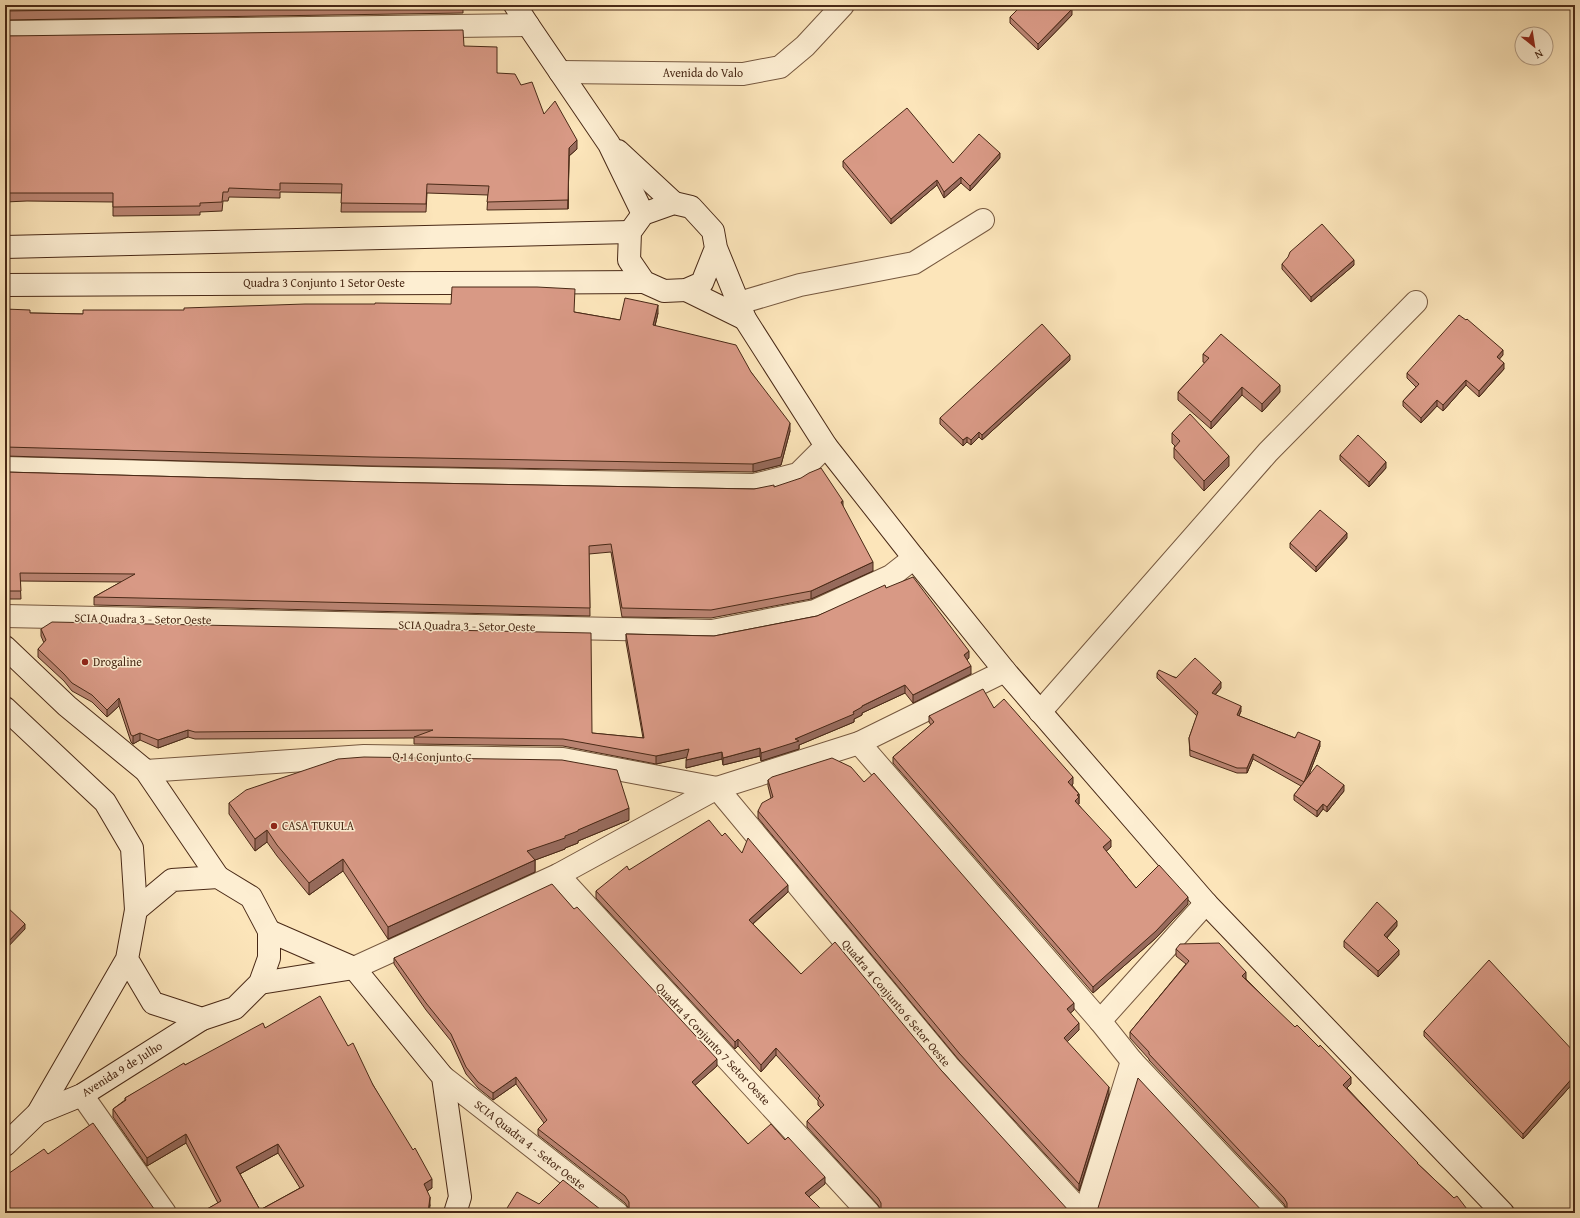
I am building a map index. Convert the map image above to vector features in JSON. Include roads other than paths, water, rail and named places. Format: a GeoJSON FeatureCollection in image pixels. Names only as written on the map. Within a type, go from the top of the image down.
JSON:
{"type":"FeatureCollection","features":[{"type":"Feature","properties":{"kind":"street"},"geometry":{"type":"LineString","coordinates":[[515,5],[609,144],[643,214]]}},
{"type":"Feature","properties":{"kind":"street","name":"Avenida do Valo"},"geometry":{"type":"LineString","coordinates":[[560,72],[743,74],[780,67],[805,46],[843,5]]}},
{"type":"Feature","properties":{"kind":"street"},"geometry":{"type":"LineString","coordinates":[[5,32],[528,25]]}},
{"type":"Feature","properties":{"kind":"street"},"geometry":{"type":"LineString","coordinates":[[609,144],[674,203],[690,207],[713,231],[716,248],[742,311],[826,446],[1005,671],[1206,903],[1503,1213]]}},
{"type":"Feature","properties":{"kind":"street"},"geometry":{"type":"LineString","coordinates":[[674,203],[643,214],[630,232],[629,260],[644,282],[664,292],[686,290],[702,283],[716,248]]}},
{"type":"Feature","properties":{"kind":"street"},"geometry":{"type":"LineString","coordinates":[[686,290],[742,311],[800,285],[914,263],[983,220]]}},
{"type":"Feature","properties":{"kind":"street"},"geometry":{"type":"LineString","coordinates":[[5,247],[630,232]]}},
{"type":"Feature","properties":{"kind":"street","name":"Quadra 3 Conjunto 1 Setor Oeste"},"geometry":{"type":"LineString","coordinates":[[5,285],[644,282]]}},
{"type":"Feature","properties":{"kind":"street"},"geometry":{"type":"LineString","coordinates":[[1040,712],[1268,452],[1416,302]]}},
{"type":"Feature","properties":{"kind":"street"},"geometry":{"type":"LineString","coordinates":[[5,468],[380,479],[754,485],[798,474],[826,446]]}},
{"type":"Feature","properties":{"kind":"street","name":"SCIA Quadra 3 - Setor Oeste"},"geometry":{"type":"LineString","coordinates":[[5,616],[712,631],[814,611],[891,576],[914,558]]}},
{"type":"Feature","properties":{"kind":"street"},"geometry":{"type":"LineString","coordinates":[[5,647],[68,706],[146,771],[218,878],[251,897],[269,931],[269,958],[260,983],[235,1008],[202,1019],[153,1003],[127,959],[136,910],[132,848],[105,802],[5,708]]}},
{"type":"Feature","properties":{"kind":"street"},"geometry":{"type":"LineString","coordinates":[[260,983],[354,968],[558,875],[717,788],[859,743],[1005,671]]}},
{"type":"Feature","properties":{"kind":"street"},"geometry":{"type":"LineString","coordinates":[[859,743],[1100,1021],[1132,1062],[1276,1213]]}},
{"type":"Feature","properties":{"kind":"street","name":"Q 14 Conjunto C"},"geometry":{"type":"LineString","coordinates":[[146,771],[364,756],[563,759],[717,788]]}},
{"type":"Feature","properties":{"kind":"street","name":"Quadra 4 Conjunto 6 Setor Oeste"},"geometry":{"type":"LineString","coordinates":[[717,788],[950,1068],[1082,1213]]}},
{"type":"Feature","properties":{"kind":"street","name":"Quadra 4 Conjunto 7 Setor Oeste"},"geometry":{"type":"LineString","coordinates":[[558,875],[869,1213]]}},
{"type":"Feature","properties":{"kind":"street"},"geometry":{"type":"LineString","coordinates":[[136,910],[172,880],[218,878]]}},
{"type":"Feature","properties":{"kind":"street"},"geometry":{"type":"LineString","coordinates":[[1100,1021],[1206,903]]}},
{"type":"Feature","properties":{"kind":"street"},"geometry":{"type":"LineString","coordinates":[[269,931],[354,968]]}},
{"type":"Feature","properties":{"kind":"street","name":"Avenida 9 de Julho"},"geometry":{"type":"LineString","coordinates":[[5,1145],[38,1113],[127,959]]}},
{"type":"Feature","properties":{"kind":"street","name":"SCIA Quadra 4 - Setor Oeste"},"geometry":{"type":"LineString","coordinates":[[354,968],[443,1077],[617,1213]]}},
{"type":"Feature","properties":{"kind":"street","name":"Avenida 9 de Julho"},"geometry":{"type":"LineString","coordinates":[[38,1113],[82,1095],[202,1019]]}},
{"type":"Feature","properties":{"kind":"street"},"geometry":{"type":"LineString","coordinates":[[1085,1213],[1132,1062]]}},
{"type":"Feature","properties":{"kind":"street"},"geometry":{"type":"LineString","coordinates":[[443,1077],[460,1197],[455,1213]]}},
{"type":"Feature","properties":{"kind":"street"},"geometry":{"type":"LineString","coordinates":[[82,1095],[165,1213]]}},
{"type":"Feature","properties":{"kind":"place","name":"Drogaline"},"geometry":{"type":"Point","coordinates":[85,662]}},
{"type":"Feature","properties":{"kind":"place","name":"CASA TUKULA"},"geometry":{"type":"Point","coordinates":[274,826]}}]}
